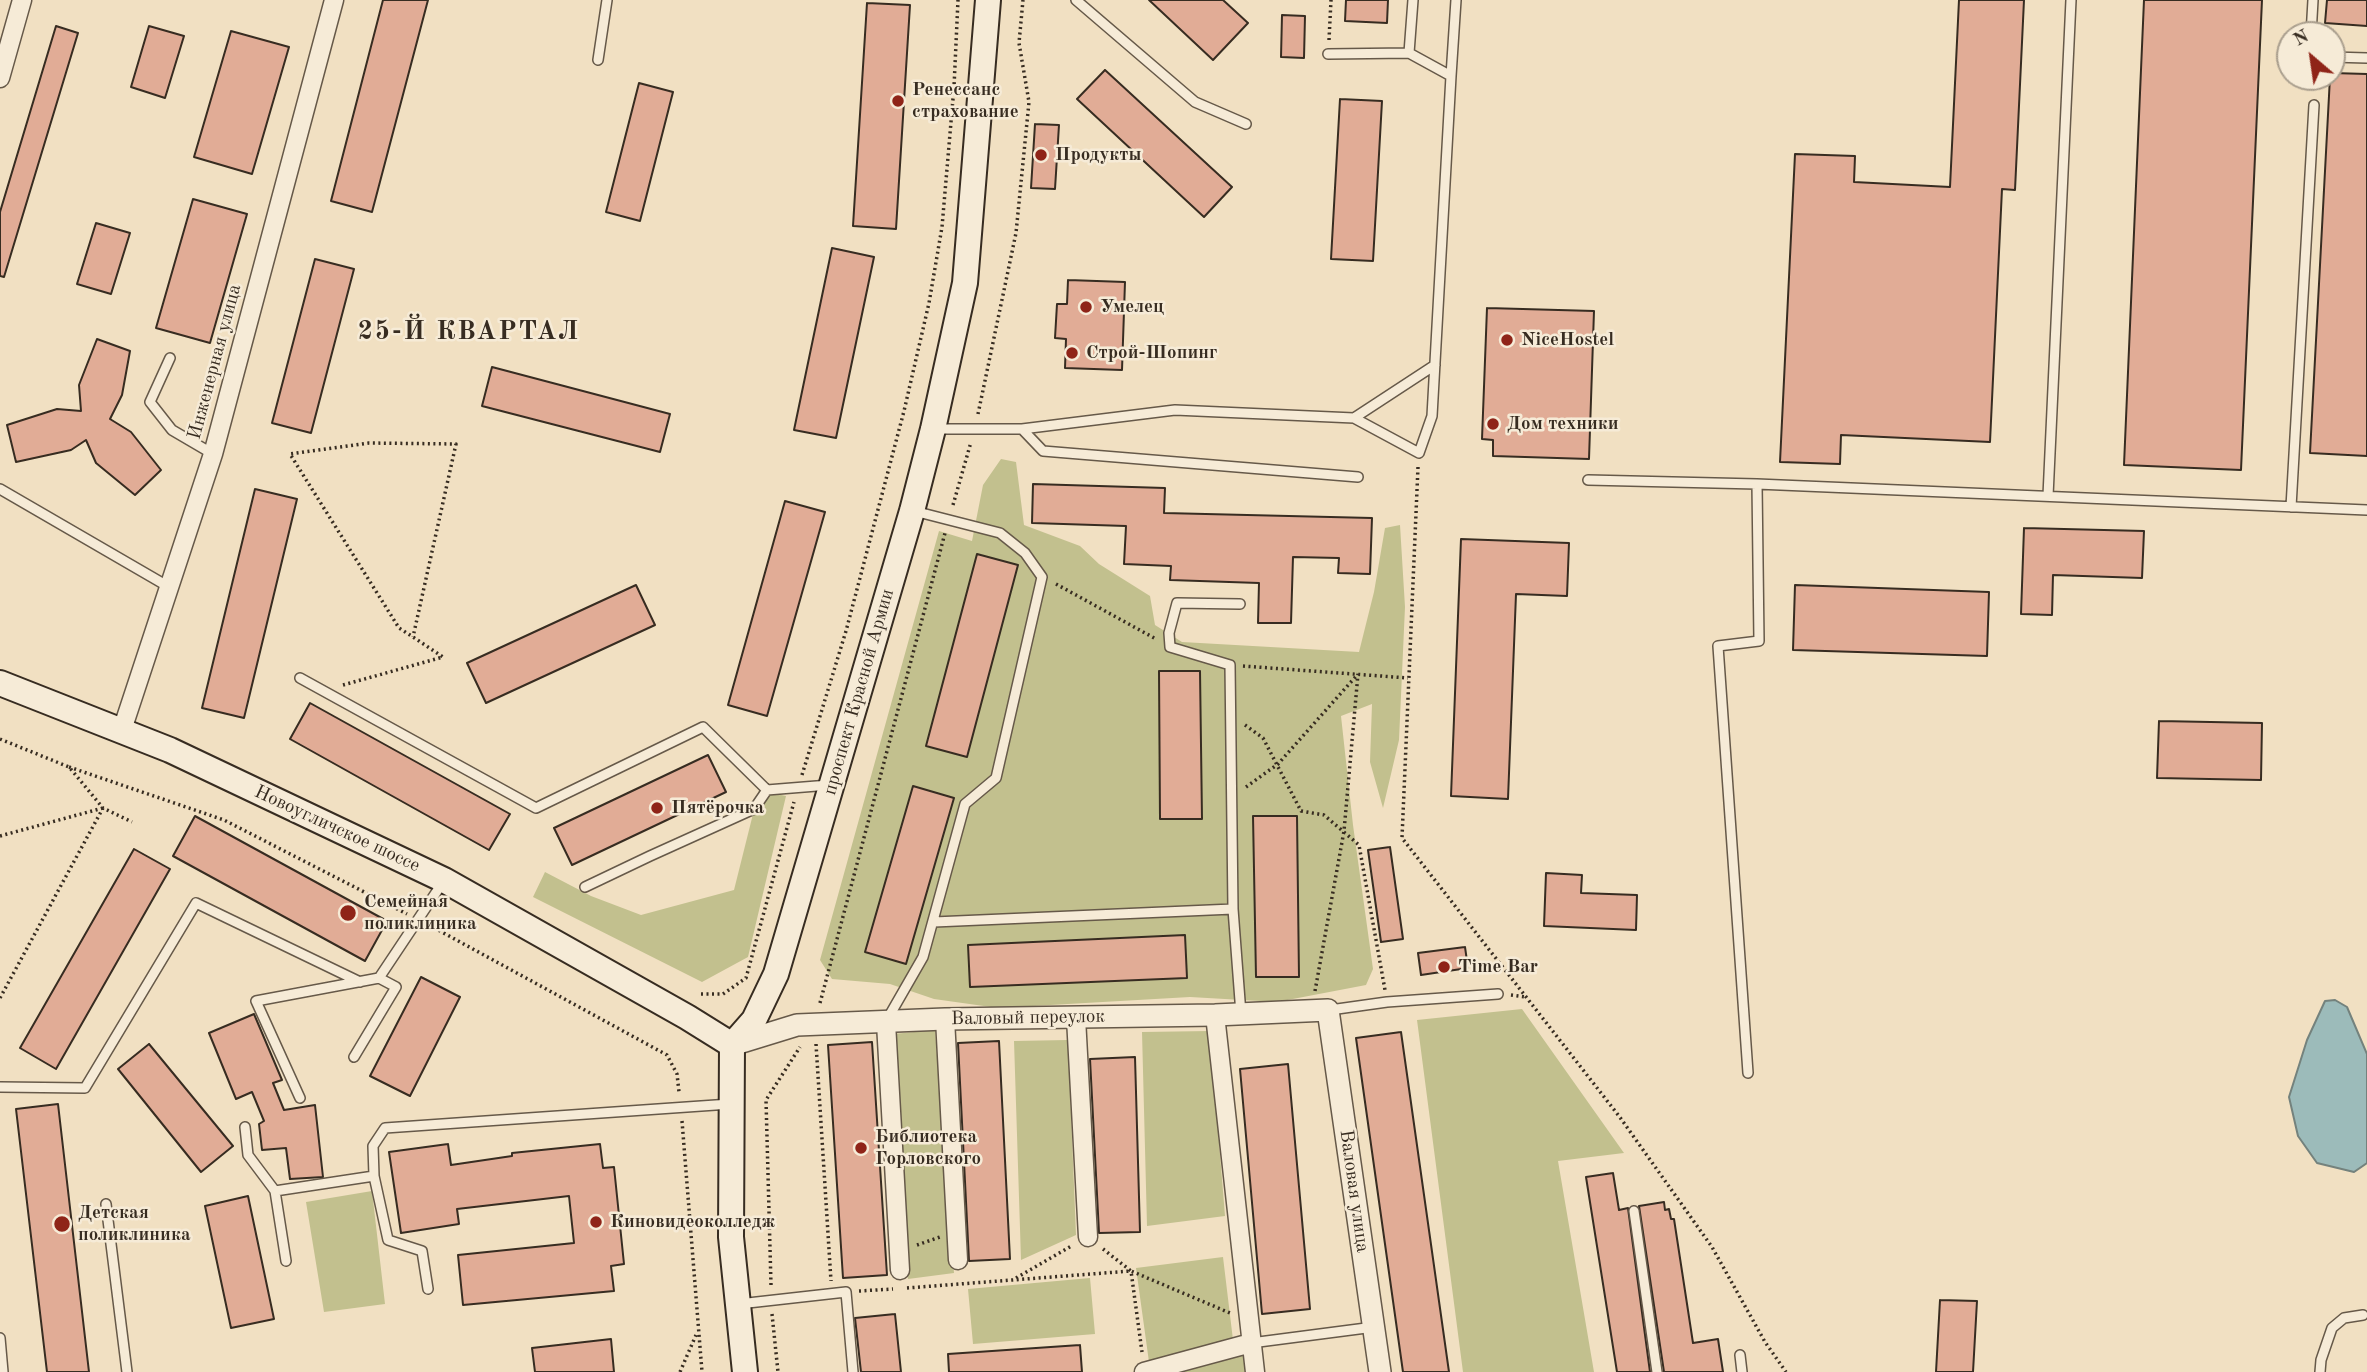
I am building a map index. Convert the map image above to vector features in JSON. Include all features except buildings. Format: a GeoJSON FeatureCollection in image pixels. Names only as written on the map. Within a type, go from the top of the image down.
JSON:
{"type":"FeatureCollection","features":[{"type":"Feature","properties":{"kind":"main road","name":"проспект Красной Армии"},"geometry":{"type":"LineString","coordinates":[[732,1045],[754,1020],[776,974],[912,510],[933,429],[965,283],[988,0]]}},
{"type":"Feature","properties":{"kind":"main road","name":"Новоугличское шоссе"},"geometry":{"type":"LineString","coordinates":[[0,683],[170,750],[444,880],[732,1045]]}},
{"type":"Feature","properties":{"kind":"main road"},"geometry":{"type":"LineString","coordinates":[[732,1045],[731,1237],[745,1372]]}},
{"type":"Feature","properties":{"kind":"street"},"geometry":{"type":"LineString","coordinates":[[0,78],[22,0]]}},
{"type":"Feature","properties":{"kind":"street","name":"Инженерная улица"},"geometry":{"type":"LineString","coordinates":[[122,730],[213,454],[334,0]]}},
{"type":"Feature","properties":{"kind":"street","name":"Валовый переулок"},"geometry":{"type":"LineString","coordinates":[[732,1045],[797,1025],[1320,1011]]}},
{"type":"Feature","properties":{"kind":"street","name":"Валовая улица"},"geometry":{"type":"LineString","coordinates":[[1320,1011],[1380,1372]]}},
{"type":"Feature","properties":{"kind":"street"},"geometry":{"type":"LineString","coordinates":[[1216,1015],[1255,1372]]}},
{"type":"Feature","properties":{"kind":"street"},"geometry":{"type":"LineString","coordinates":[[1076,1018],[1088,1237]]}},
{"type":"Feature","properties":{"kind":"street"},"geometry":{"type":"LineString","coordinates":[[945,1019],[958,1260]]}},
{"type":"Feature","properties":{"kind":"street"},"geometry":{"type":"LineString","coordinates":[[886,1023],[900,1261]]}},
{"type":"Feature","properties":{"kind":"street"},"geometry":{"type":"LineString","coordinates":[[1144,1372],[1251,1343]]}},
{"type":"Feature","properties":{"kind":"lane"},"geometry":{"type":"LineString","coordinates":[[598,60],[607,0]]}},
{"type":"Feature","properties":{"kind":"lane"},"geometry":{"type":"LineString","coordinates":[[1076,0],[1195,102],[1246,124]]}},
{"type":"Feature","properties":{"kind":"lane"},"geometry":{"type":"LineString","coordinates":[[1409,53],[1413,0]]}},
{"type":"Feature","properties":{"kind":"lane"},"geometry":{"type":"LineString","coordinates":[[933,429],[1022,429],[1175,410],[1354,418],[1419,453],[1432,416],[1456,0]]}},
{"type":"Feature","properties":{"kind":"lane"},"geometry":{"type":"LineString","coordinates":[[2048,496],[2071,0]]}},
{"type":"Feature","properties":{"kind":"lane"},"geometry":{"type":"LineString","coordinates":[[2312,21],[2313,0]]}},
{"type":"Feature","properties":{"kind":"lane"},"geometry":{"type":"LineString","coordinates":[[1328,54],[1409,53],[1451,76]]}},
{"type":"Feature","properties":{"kind":"lane"},"geometry":{"type":"LineString","coordinates":[[2346,57],[2367,58]]}},
{"type":"Feature","properties":{"kind":"lane"},"geometry":{"type":"LineString","coordinates":[[2291,507],[2314,105]]}},
{"type":"Feature","properties":{"kind":"lane"},"geometry":{"type":"LineString","coordinates":[[170,358],[150,402],[172,430],[213,454]]}},
{"type":"Feature","properties":{"kind":"lane"},"geometry":{"type":"LineString","coordinates":[[1354,418],[1435,365]]}},
{"type":"Feature","properties":{"kind":"lane"},"geometry":{"type":"LineString","coordinates":[[1022,429],[1043,451],[1358,477]]}},
{"type":"Feature","properties":{"kind":"lane"},"geometry":{"type":"LineString","coordinates":[[1588,480],[1757,484],[2367,510]]}},
{"type":"Feature","properties":{"kind":"lane"},"geometry":{"type":"LineString","coordinates":[[1748,1073],[1718,646],[1759,641],[1757,484]]}},
{"type":"Feature","properties":{"kind":"lane"},"geometry":{"type":"LineString","coordinates":[[0,489],[169,587]]}},
{"type":"Feature","properties":{"kind":"lane"},"geometry":{"type":"LineString","coordinates":[[886,1023],[923,957],[965,804],[996,778],[1042,577],[1025,553],[1000,533],[912,510]]}},
{"type":"Feature","properties":{"kind":"lane"},"geometry":{"type":"LineString","coordinates":[[1240,604],[1177,603],[1169,633],[1170,647],[1230,665],[1233,909],[1241,1014]]}},
{"type":"Feature","properties":{"kind":"lane"},"geometry":{"type":"LineString","coordinates":[[300,678],[536,808],[703,727],[767,790],[832,784]]}},
{"type":"Feature","properties":{"kind":"lane"},"geometry":{"type":"LineString","coordinates":[[585,887],[754,809],[767,790]]}},
{"type":"Feature","properties":{"kind":"lane"},"geometry":{"type":"LineString","coordinates":[[379,978],[444,880]]}},
{"type":"Feature","properties":{"kind":"lane"},"geometry":{"type":"LineString","coordinates":[[0,1087],[85,1088],[195,903],[360,982]]}},
{"type":"Feature","properties":{"kind":"lane"},"geometry":{"type":"LineString","coordinates":[[933,922],[1233,909]]}},
{"type":"Feature","properties":{"kind":"lane"},"geometry":{"type":"LineString","coordinates":[[300,1098],[256,1001],[379,978],[396,987],[355,1057]]}},
{"type":"Feature","properties":{"kind":"lane"},"geometry":{"type":"LineString","coordinates":[[1320,1011],[1388,1002],[1498,994]]}},
{"type":"Feature","properties":{"kind":"lane"},"geometry":{"type":"LineString","coordinates":[[428,1289],[422,1251],[388,1240],[374,1176],[373,1146],[384,1128],[732,1104]]}},
{"type":"Feature","properties":{"kind":"lane"},"geometry":{"type":"LineString","coordinates":[[245,1127],[248,1155],[275,1191],[286,1261]]}},
{"type":"Feature","properties":{"kind":"lane"},"geometry":{"type":"LineString","coordinates":[[275,1191],[374,1176]]}},
{"type":"Feature","properties":{"kind":"lane"},"geometry":{"type":"LineString","coordinates":[[106,1205],[127,1372]]}},
{"type":"Feature","properties":{"kind":"lane"},"geometry":{"type":"LineString","coordinates":[[1634,1211],[1657,1372]]}},
{"type":"Feature","properties":{"kind":"lane"},"geometry":{"type":"LineString","coordinates":[[738,1304],[846,1292],[853,1372]]}},
{"type":"Feature","properties":{"kind":"lane"},"geometry":{"type":"LineString","coordinates":[[2320,1372],[2321,1360],[2332,1328],[2344,1318],[2363,1315]]}},
{"type":"Feature","properties":{"kind":"lane"},"geometry":{"type":"LineString","coordinates":[[1251,1343],[1374,1328]]}},
{"type":"Feature","properties":{"kind":"lane"},"geometry":{"type":"LineString","coordinates":[[0,1338],[3,1372]]}},
{"type":"Feature","properties":{"kind":"lane"},"geometry":{"type":"LineString","coordinates":[[1740,1355],[1742,1372]]}},
{"type":"Feature","properties":{"kind":"path"},"geometry":{"type":"LineString","coordinates":[[701,994],[723,995],[746,978],[846,631],[904,411],[929,303],[942,227],[954,87],[958,0]]}},
{"type":"Feature","properties":{"kind":"path"},"geometry":{"type":"LineString","coordinates":[[778,1372],[771,1300],[766,1100],[814,1025],[975,428],[1016,233],[1029,102],[1019,43],[1023,0]]}},
{"type":"Feature","properties":{"kind":"path"},"geometry":{"type":"LineString","coordinates":[[1328,54],[1331,0]]}},
{"type":"Feature","properties":{"kind":"path"},"geometry":{"type":"LineString","coordinates":[[324,691],[443,657],[399,628],[290,454],[369,443],[456,444],[413,637]]}},
{"type":"Feature","properties":{"kind":"path"},"geometry":{"type":"LineString","coordinates":[[1419,453],[1402,838],[1619,1116],[1712,1247],[1765,1342],[1786,1372]]}},
{"type":"Feature","properties":{"kind":"path"},"geometry":{"type":"LineString","coordinates":[[1042,577],[1170,647]]}},
{"type":"Feature","properties":{"kind":"path"},"geometry":{"type":"LineString","coordinates":[[1230,665],[1408,678]]}},
{"type":"Feature","properties":{"kind":"path"},"geometry":{"type":"LineString","coordinates":[[1233,796],[1278,764],[1358,674]]}},
{"type":"Feature","properties":{"kind":"path"},"geometry":{"type":"LineString","coordinates":[[1320,1011],[1344,831],[1358,674]]}},
{"type":"Feature","properties":{"kind":"path"},"geometry":{"type":"LineString","coordinates":[[1230,712],[1263,738],[1301,811],[1324,815],[1359,845],[1388,1002]]}},
{"type":"Feature","properties":{"kind":"path"},"geometry":{"type":"LineString","coordinates":[[0,739],[69,767],[224,820],[418,919],[667,1055],[677,1074],[681,1107],[702,1372]]}},
{"type":"Feature","properties":{"kind":"path"},"geometry":{"type":"LineString","coordinates":[[69,767],[103,808],[132,821]]}},
{"type":"Feature","properties":{"kind":"path"},"geometry":{"type":"LineString","coordinates":[[0,836],[103,808]]}},
{"type":"Feature","properties":{"kind":"path"},"geometry":{"type":"LineString","coordinates":[[0,998],[103,808]]}},
{"type":"Feature","properties":{"kind":"path"},"geometry":{"type":"LineString","coordinates":[[814,1025],[832,1294]]}},
{"type":"Feature","properties":{"kind":"path"},"geometry":{"type":"LineString","coordinates":[[900,1261],[956,1232]]}},
{"type":"Feature","properties":{"kind":"path"},"geometry":{"type":"LineString","coordinates":[[1013,1280],[1088,1237],[1131,1272],[1144,1372]]}},
{"type":"Feature","properties":{"kind":"path"},"geometry":{"type":"LineString","coordinates":[[846,1292],[1131,1270],[1248,1322]]}},
{"type":"Feature","properties":{"kind":"path"},"geometry":{"type":"LineString","coordinates":[[680,1372],[697,1333]]}},
{"type":"Feature","properties":{"kind":"shaded area"},"geometry":{"type":"Polygon","coordinates":[[[1001,459],[1016,462],[1024,525],[1080,546],[1099,564],[1150,596],[1155,625],[1182,642],[1359,652],[1374,592],[1385,528],[1400,525],[1405,607],[1399,740],[1383,808],[1370,762],[1372,704],[1341,716],[1373,969],[1366,985],[1277,1002],[1190,997],[998,1008],[934,999],[890,984],[832,979],[820,960],[939,531],[972,541],[983,485],[1001,459]]]}},
{"type":"Feature","properties":{"kind":"shaded area"},"geometry":{"type":"Polygon","coordinates":[[[759,790],[786,796],[748,957],[702,982],[533,897],[545,872],[591,896],[641,915],[734,890],[759,790]]]}},
{"type":"Feature","properties":{"kind":"shaded area"},"geometry":{"type":"Polygon","coordinates":[[[1522,1009],[1624,1153],[1558,1161],[1594,1372],[1463,1372],[1417,1020],[1522,1009]]]}},
{"type":"Feature","properties":{"kind":"shaded area"},"geometry":{"type":"Polygon","coordinates":[[[935,1030],[954,1273],[908,1279],[893,1034],[935,1030]]]}},
{"type":"Feature","properties":{"kind":"shaded area"},"geometry":{"type":"Polygon","coordinates":[[[1210,1031],[1225,1216],[1147,1226],[1142,1032],[1210,1031]]]}},
{"type":"Feature","properties":{"kind":"shaded area"},"geometry":{"type":"Polygon","coordinates":[[[1068,1040],[1076,1235],[1021,1260],[1014,1041],[1068,1040]]]}},
{"type":"Feature","properties":{"kind":"shaded area"},"geometry":{"type":"Polygon","coordinates":[[[372,1191],[385,1304],[324,1312],[306,1202],[372,1191]]]}},
{"type":"Feature","properties":{"kind":"shaded area"},"geometry":{"type":"Polygon","coordinates":[[[1223,1257],[1233,1340],[1149,1362],[1136,1268],[1223,1257]]]}},
{"type":"Feature","properties":{"kind":"shaded area"},"geometry":{"type":"Polygon","coordinates":[[[1090,1278],[1095,1334],[973,1344],[968,1289],[1090,1278]]]}},
{"type":"Feature","properties":{"kind":"shaded area"},"geometry":{"type":"Polygon","coordinates":[[[1247,1350],[1249,1372],[1163,1372],[1247,1350]]]}},
{"type":"Feature","properties":{"kind":"water"},"geometry":{"type":"Polygon","coordinates":[[[2335,1000],[2347,1007],[2367,1054],[2367,1163],[2354,1172],[2317,1163],[2298,1136],[2289,1097],[2307,1040],[2325,1001],[2335,1000]]]}},
{"type":"Feature","properties":{"kind":"place","name":"Ренессанс страхование"},"geometry":{"type":"Point","coordinates":[898,101]}},
{"type":"Feature","properties":{"kind":"place","name":"Продукты"},"geometry":{"type":"Point","coordinates":[1041,155]}},
{"type":"Feature","properties":{"kind":"place","name":"Умелец"},"geometry":{"type":"Point","coordinates":[1086,307]}},
{"type":"Feature","properties":{"kind":"place","name":"NiceHostel"},"geometry":{"type":"Point","coordinates":[1507,340]}},
{"type":"Feature","properties":{"kind":"place","name":"Строй-Шопинг"},"geometry":{"type":"Point","coordinates":[1072,353]}},
{"type":"Feature","properties":{"kind":"place","name":"Дом техники"},"geometry":{"type":"Point","coordinates":[1493,424]}},
{"type":"Feature","properties":{"kind":"place","name":"Пятёрочка"},"geometry":{"type":"Point","coordinates":[657,808]}},
{"type":"Feature","properties":{"kind":"place","name":"Семейная поликлиника"},"geometry":{"type":"Point","coordinates":[348,913]}},
{"type":"Feature","properties":{"kind":"place","name":"Time Bar"},"geometry":{"type":"Point","coordinates":[1444,967]}},
{"type":"Feature","properties":{"kind":"place","name":"Библиотека Горловского"},"geometry":{"type":"Point","coordinates":[861,1148]}},
{"type":"Feature","properties":{"kind":"place","name":"Киновидеоколледж"},"geometry":{"type":"Point","coordinates":[596,1222]}},
{"type":"Feature","properties":{"kind":"place","name":"Детская поликлиника"},"geometry":{"type":"Point","coordinates":[62,1224]}},
{"type":"Feature","properties":{"kind":"district","name":"25-Й КВАРТАЛ"},"geometry":{"type":"Point","coordinates":[469,332]}}]}
